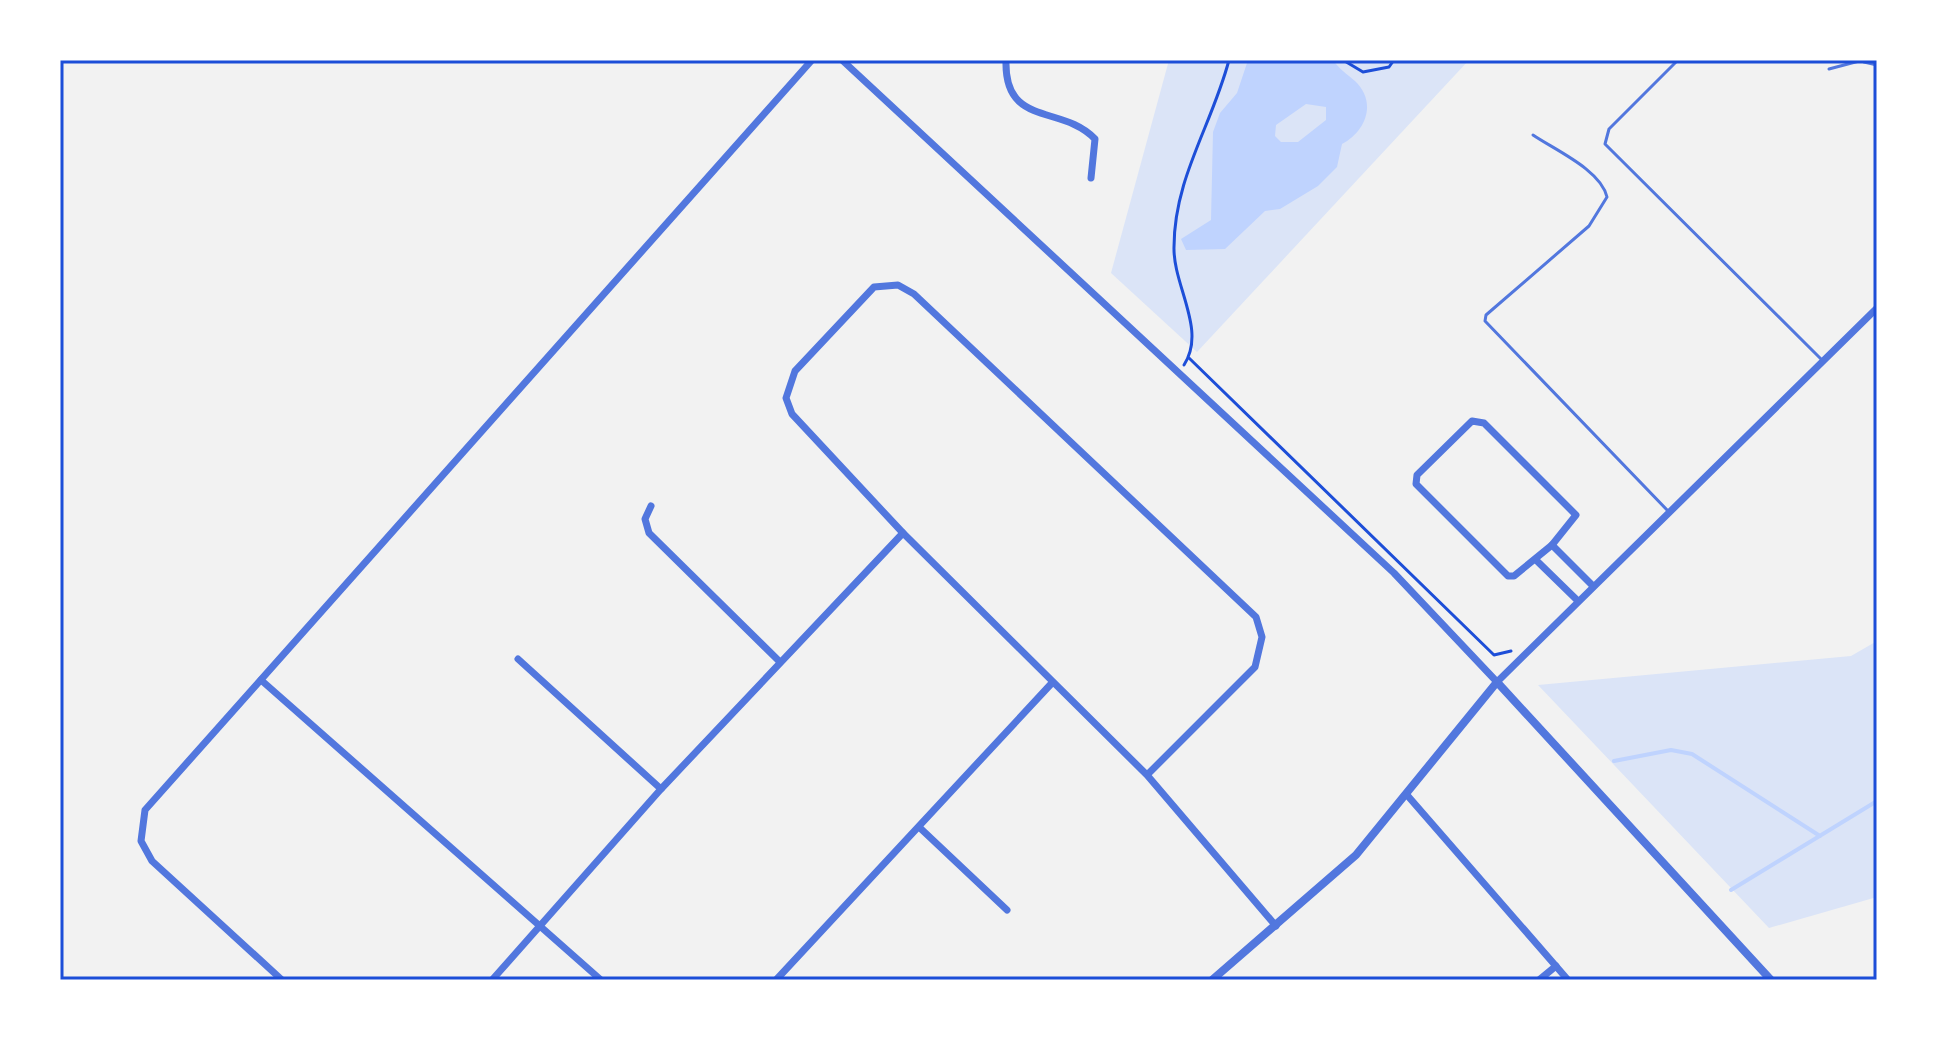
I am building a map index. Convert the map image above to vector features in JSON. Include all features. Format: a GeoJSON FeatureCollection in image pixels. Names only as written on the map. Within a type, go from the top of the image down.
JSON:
{"type":"FeatureCollection","features":[{"type":"Feature","properties":{"kind":"street"},"geometry":{"type":"LineString","coordinates":[[282,980],[152,861],[141,841],[145,810],[812,60]]}},
{"type":"Feature","properties":{"kind":"street"},"geometry":{"type":"LineString","coordinates":[[842,60],[1394,573],[1771,980]]}},
{"type":"Feature","properties":{"kind":"street"},"geometry":{"type":"LineString","coordinates":[[1006,60],[1007,86],[1013,96],[1030,110],[1083,130],[1095,139],[1091,178]]}},
{"type":"Feature","properties":{"kind":"street"},"geometry":{"type":"LineString","coordinates":[[1147,775],[1255,667],[1262,637],[1256,617],[914,294],[885,284],[865,294],[795,371],[786,398],[802,426],[1051,684],[1147,775],[1276,926]]}},
{"type":"Feature","properties":{"kind":"street"},"geometry":{"type":"LineString","coordinates":[[1212,980],[1356,855],[1497,682],[1877,308]]}},
{"type":"Feature","properties":{"kind":"street"},"geometry":{"type":"LineString","coordinates":[[1472,421],[1484,423],[1573,509],[1574,520],[1537,561],[1519,575],[1508,576],[1416,484],[1417,475],[1472,421]]}},
{"type":"Feature","properties":{"kind":"street"},"geometry":{"type":"LineString","coordinates":[[651,506],[645,519],[649,533],[779,661]]}},
{"type":"Feature","properties":{"kind":"street"},"geometry":{"type":"LineString","coordinates":[[492,980],[661,789],[903,533]]}},
{"type":"Feature","properties":{"kind":"street"},"geometry":{"type":"LineString","coordinates":[[1552,545],[1593,586]]}},
{"type":"Feature","properties":{"kind":"street"},"geometry":{"type":"LineString","coordinates":[[1537,561],[1578,601]]}},
{"type":"Feature","properties":{"kind":"street"},"geometry":{"type":"LineString","coordinates":[[518,659],[661,789]]}},
{"type":"Feature","properties":{"kind":"street"},"geometry":{"type":"LineString","coordinates":[[261,680],[601,980]]}},
{"type":"Feature","properties":{"kind":"street"},"geometry":{"type":"LineString","coordinates":[[776,980],[1051,684]]}},
{"type":"Feature","properties":{"kind":"street"},"geometry":{"type":"LineString","coordinates":[[1407,795],[1568,980]]}},
{"type":"Feature","properties":{"kind":"street"},"geometry":{"type":"LineString","coordinates":[[919,827],[1007,910]]}},
{"type":"Feature","properties":{"kind":"street"},"geometry":{"type":"LineString","coordinates":[[1539,980],[1556,966]]}},
{"type":"Feature","properties":{"kind":"lane"},"geometry":{"type":"LineString","coordinates":[[1678,60],[1609,129],[1605,144],[1823,361]]}},
{"type":"Feature","properties":{"kind":"lane"},"geometry":{"type":"LineString","coordinates":[[1829,69],[1864,61],[1877,65]]}},
{"type":"Feature","properties":{"kind":"lane"},"geometry":{"type":"LineString","coordinates":[[1533,135],[1592,175],[1603,186],[1607,197],[1589,226],[1486,315],[1485,321],[1669,512]]}},
{"type":"Feature","properties":{"kind":"path"},"geometry":{"type":"LineString","coordinates":[[1179,373],[1194,345],[1173,251],[1175,207],[1229,60]]}},
{"type":"Feature","properties":{"kind":"path"},"geometry":{"type":"LineString","coordinates":[[1343,60],[1363,72],[1389,67],[1394,60]]}},
{"type":"Feature","properties":{"kind":"path"},"geometry":{"type":"LineString","coordinates":[[1189,358],[1494,655],[1513,651]]}},
{"type":"Feature","properties":{"kind":"shaded area"},"geometry":{"type":"Polygon","coordinates":[[[1169,60],[1469,60],[1197,352],[1111,273],[1169,60]]]}},
{"type":"Feature","properties":{"kind":"shaded area"},"geometry":{"type":"Polygon","coordinates":[[[1877,641],[1877,897],[1769,928],[1538,685],[1851,656],[1877,641]]]}},
{"type":"Feature","properties":{"kind":"water"},"geometry":{"type":"Polygon","coordinates":[[[1248,60],[1333,60],[1362,90],[1366,98],[1366,116],[1357,132],[1342,144],[1337,167],[1318,186],[1280,209],[1265,211],[1225,249],[1186,250],[1181,239],[1211,220],[1213,132],[1220,113],[1237,93],[1248,60]],[[1306,104],[1276,125],[1275,136],[1281,142],[1298,142],[1326,120],[1326,107],[1306,104]]]}},
{"type":"Feature","properties":{"kind":"waterway"},"geometry":{"type":"LineString","coordinates":[[1614,761],[1671,750],[1692,754],[1820,836]]}},
{"type":"Feature","properties":{"kind":"waterway"},"geometry":{"type":"LineString","coordinates":[[1731,890],[1877,801]]}}]}
